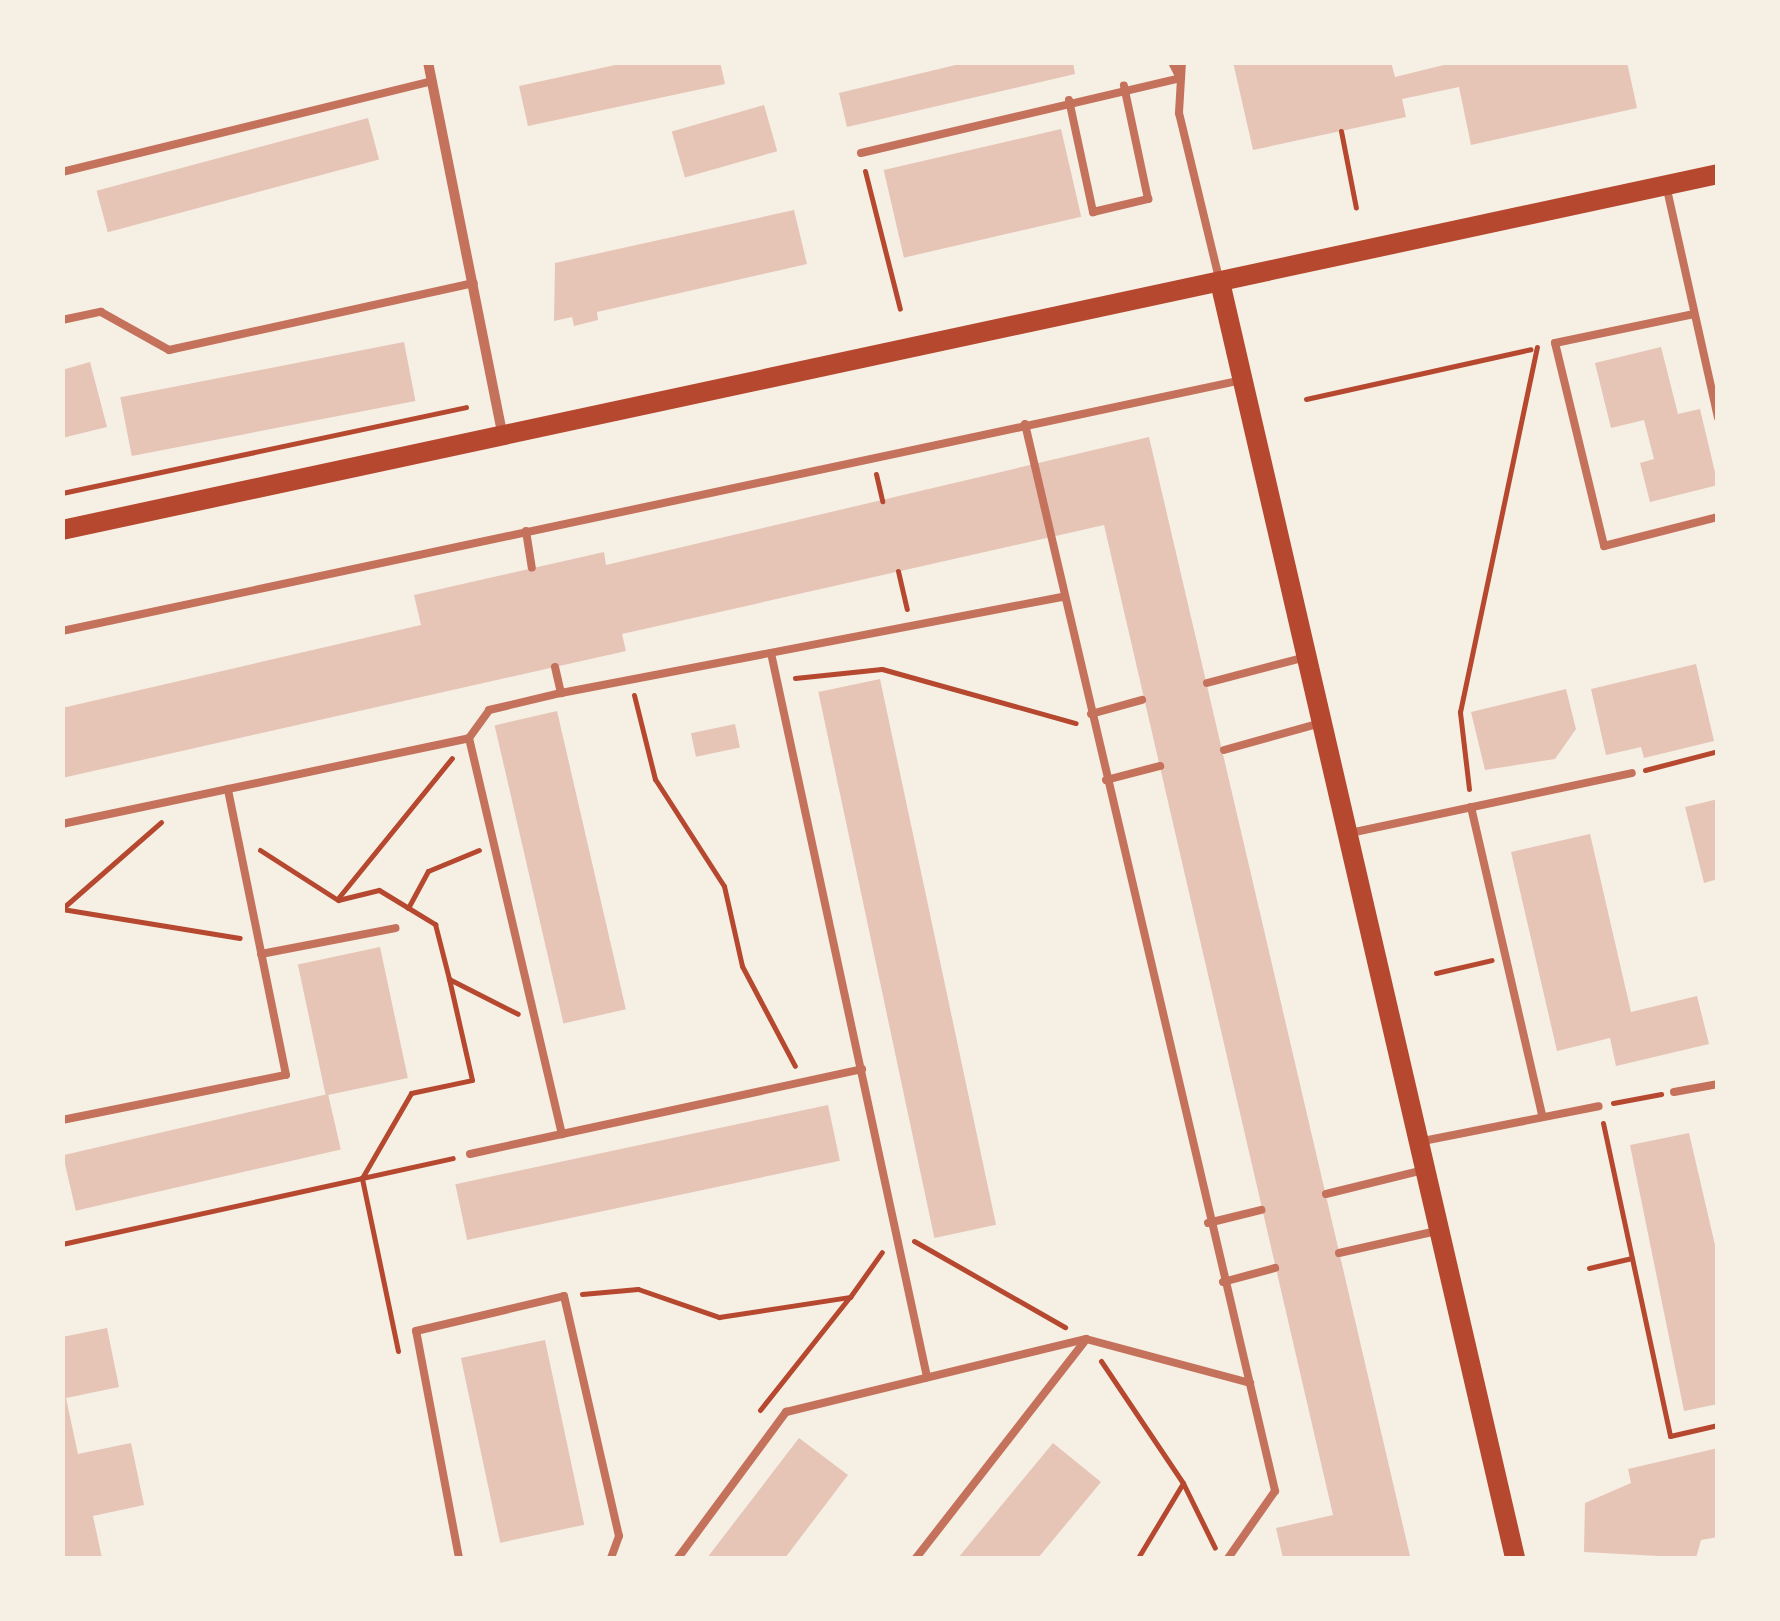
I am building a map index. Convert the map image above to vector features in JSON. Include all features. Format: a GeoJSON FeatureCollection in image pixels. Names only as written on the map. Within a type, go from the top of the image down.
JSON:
{"type":"FeatureCollection","features":[{"type":"Feature","properties":{"kind":"main road"},"geometry":{"type":"LineString","coordinates":[[62,530],[1718,174]]}},
{"type":"Feature","properties":{"kind":"main road"},"geometry":{"type":"LineString","coordinates":[[1220,282],[1246,380],[1346,834],[1515,1558]]}},
{"type":"Feature","properties":{"kind":"street"},"geometry":{"type":"LineString","coordinates":[[428,62],[503,436]]}},
{"type":"Feature","properties":{"kind":"lane"},"geometry":{"type":"LineString","coordinates":[[1172,62],[1180,78]]}},
{"type":"Feature","properties":{"kind":"lane"},"geometry":{"type":"LineString","coordinates":[[1182,62],[1178,113],[1220,282]]}},
{"type":"Feature","properties":{"kind":"lane"},"geometry":{"type":"LineString","coordinates":[[860,153],[1124,86],[1180,78]]}},
{"type":"Feature","properties":{"kind":"lane"},"geometry":{"type":"LineString","coordinates":[[62,172],[432,82]]}},
{"type":"Feature","properties":{"kind":"lane"},"geometry":{"type":"LineString","coordinates":[[1069,100],[1093,212],[1148,199],[1124,86]]}},
{"type":"Feature","properties":{"kind":"lane"},"geometry":{"type":"LineString","coordinates":[[1666,186],[1718,417]]}},
{"type":"Feature","properties":{"kind":"lane"},"geometry":{"type":"LineString","coordinates":[[62,320],[101,312],[169,350],[474,283]]}},
{"type":"Feature","properties":{"kind":"lane"},"geometry":{"type":"LineString","coordinates":[[1694,314],[1555,343],[1604,546],[1718,517]]}},
{"type":"Feature","properties":{"kind":"lane"},"geometry":{"type":"LineString","coordinates":[[62,631],[1246,380]]}},
{"type":"Feature","properties":{"kind":"lane"},"geometry":{"type":"LineString","coordinates":[[1025,424],[1208,1224],[1275,1491],[1224,1558]]}},
{"type":"Feature","properties":{"kind":"lane"},"geometry":{"type":"LineString","coordinates":[[526,530],[532,568]]}},
{"type":"Feature","properties":{"kind":"lane"},"geometry":{"type":"LineString","coordinates":[[62,824],[469,738],[489,710],[561,693],[1062,598]]}},
{"type":"Feature","properties":{"kind":"lane"},"geometry":{"type":"LineString","coordinates":[[771,653],[927,1377]]}},
{"type":"Feature","properties":{"kind":"lane"},"geometry":{"type":"LineString","coordinates":[[1207,683],[1306,656]]}},
{"type":"Feature","properties":{"kind":"lane"},"geometry":{"type":"LineString","coordinates":[[555,667],[561,693]]}},
{"type":"Feature","properties":{"kind":"lane"},"geometry":{"type":"LineString","coordinates":[[1091,714],[1142,700]]}},
{"type":"Feature","properties":{"kind":"lane"},"geometry":{"type":"LineString","coordinates":[[1224,750],[1322,723]]}},
{"type":"Feature","properties":{"kind":"lane"},"geometry":{"type":"LineString","coordinates":[[469,738],[562,1134]]}},
{"type":"Feature","properties":{"kind":"lane"},"geometry":{"type":"LineString","coordinates":[[1106,780],[1160,766]]}},
{"type":"Feature","properties":{"kind":"lane"},"geometry":{"type":"LineString","coordinates":[[1346,834],[1632,773]]}},
{"type":"Feature","properties":{"kind":"lane"},"geometry":{"type":"LineString","coordinates":[[62,1120],[286,1075],[228,788]]}},
{"type":"Feature","properties":{"kind":"lane"},"geometry":{"type":"LineString","coordinates":[[1472,807],[1542,1114]]}},
{"type":"Feature","properties":{"kind":"lane"},"geometry":{"type":"LineString","coordinates":[[260,954],[396,928]]}},
{"type":"Feature","properties":{"kind":"lane"},"geometry":{"type":"LineString","coordinates":[[470,1154],[862,1069]]}},
{"type":"Feature","properties":{"kind":"lane"},"geometry":{"type":"LineString","coordinates":[[1674,1092],[1718,1084]]}},
{"type":"Feature","properties":{"kind":"lane"},"geometry":{"type":"LineString","coordinates":[[1419,1142],[1542,1114],[1599,1106]]}},
{"type":"Feature","properties":{"kind":"lane"},"geometry":{"type":"LineString","coordinates":[[1326,1194],[1425,1170]]}},
{"type":"Feature","properties":{"kind":"lane"},"geometry":{"type":"LineString","coordinates":[[1208,1224],[1261,1210]]}},
{"type":"Feature","properties":{"kind":"lane"},"geometry":{"type":"LineString","coordinates":[[1339,1253],[1437,1232]]}},
{"type":"Feature","properties":{"kind":"lane"},"geometry":{"type":"LineString","coordinates":[[1223,1282],[1275,1268]]}},
{"type":"Feature","properties":{"kind":"lane"},"geometry":{"type":"LineString","coordinates":[[459,1558],[416,1330],[564,1296],[619,1536],[611,1558]]}},
{"type":"Feature","properties":{"kind":"lane"},"geometry":{"type":"LineString","coordinates":[[678,1558],[786,1412],[1086,1339],[1250,1382]]}},
{"type":"Feature","properties":{"kind":"lane"},"geometry":{"type":"LineString","coordinates":[[916,1558],[1086,1339]]}},
{"type":"Feature","properties":{"kind":"path"},"geometry":{"type":"LineString","coordinates":[[1341,131],[1356,208]]}},
{"type":"Feature","properties":{"kind":"path"},"geometry":{"type":"LineString","coordinates":[[860,153],[900,308]]}},
{"type":"Feature","properties":{"kind":"path"},"geometry":{"type":"LineString","coordinates":[[1306,398],[1555,343]]}},
{"type":"Feature","properties":{"kind":"path"},"geometry":{"type":"LineString","coordinates":[[1472,807],[1460,712],[1531,349]]}},
{"type":"Feature","properties":{"kind":"path"},"geometry":{"type":"LineString","coordinates":[[62,492],[466,407]]}},
{"type":"Feature","properties":{"kind":"path"},"geometry":{"type":"LineString","coordinates":[[898,571],[911,626]]}},
{"type":"Feature","properties":{"kind":"path"},"geometry":{"type":"LineString","coordinates":[[777,680],[882,669],[1094,728]]}},
{"type":"Feature","properties":{"kind":"path"},"geometry":{"type":"LineString","coordinates":[[630,680],[655,779],[724,886],[742,966],[803,1082]]}},
{"type":"Feature","properties":{"kind":"path"},"geometry":{"type":"LineString","coordinates":[[338,900],[469,738]]}},
{"type":"Feature","properties":{"kind":"path"},"geometry":{"type":"LineString","coordinates":[[1632,773],[1718,751]]}},
{"type":"Feature","properties":{"kind":"path"},"geometry":{"type":"LineString","coordinates":[[62,909],[190,797]]}},
{"type":"Feature","properties":{"kind":"path"},"geometry":{"type":"LineString","coordinates":[[408,908],[428,870],[495,844]]}},
{"type":"Feature","properties":{"kind":"path"},"geometry":{"type":"LineString","coordinates":[[62,909],[258,940]]}},
{"type":"Feature","properties":{"kind":"path"},"geometry":{"type":"LineString","coordinates":[[1436,973],[1506,957]]}},
{"type":"Feature","properties":{"kind":"path"},"geometry":{"type":"LineString","coordinates":[[398,1351],[362,1178],[410,1094],[472,1080],[450,979]]}},
{"type":"Feature","properties":{"kind":"path"},"geometry":{"type":"LineString","coordinates":[[1624,1101],[1645,1097]]}},
{"type":"Feature","properties":{"kind":"path"},"geometry":{"type":"LineString","coordinates":[[1599,1106],[1670,1436],[1718,1425]]}},
{"type":"Feature","properties":{"kind":"path"},"geometry":{"type":"LineString","coordinates":[[62,1244],[470,1154]]}},
{"type":"Feature","properties":{"kind":"path"},"geometry":{"type":"LineString","coordinates":[[760,1410],[850,1297],[896,1231],[1086,1339],[1183,1483],[1224,1558]]}},
{"type":"Feature","properties":{"kind":"path"},"geometry":{"type":"LineString","coordinates":[[1590,1268],[1632,1258]]}},
{"type":"Feature","properties":{"kind":"path"},"geometry":{"type":"LineString","coordinates":[[564,1296],[638,1289],[719,1317],[850,1297]]}},
{"type":"Feature","properties":{"kind":"path"},"geometry":{"type":"LineString","coordinates":[[1138,1558],[1183,1483]]}},
{"type":"Feature","properties":{"kind":"building"},"geometry":{"type":"Polygon","coordinates":[[[629,62],[720,62],[725,84],[528,126],[519,86],[629,62]]]}},
{"type":"Feature","properties":{"kind":"building"},"geometry":{"type":"Polygon","coordinates":[[[968,62],[1073,62],[1075,74],[847,127],[839,93],[968,62]]]}},
{"type":"Feature","properties":{"kind":"building"},"geometry":{"type":"Polygon","coordinates":[[[1233,62],[1391,62],[1395,77],[1456,62],[1627,62],[1637,108],[1471,145],[1459,87],[1402,99],[1406,117],[1253,150],[1233,62]]]}},
{"type":"Feature","properties":{"kind":"building"},"geometry":{"type":"Polygon","coordinates":[[[764,105],[777,151],[685,178],[672,131],[764,105]]]}},
{"type":"Feature","properties":{"kind":"building"},"geometry":{"type":"Polygon","coordinates":[[[368,118],[379,160],[108,232],[97,191],[368,118]]]}},
{"type":"Feature","properties":{"kind":"building"},"geometry":{"type":"Polygon","coordinates":[[[1061,129],[1081,217],[904,258],[884,170],[1061,129]]]}},
{"type":"Feature","properties":{"kind":"building"},"geometry":{"type":"Polygon","coordinates":[[[794,210],[807,264],[597,312],[598,320],[574,326],[572,317],[554,321],[555,263],[794,210]]]}},
{"type":"Feature","properties":{"kind":"building"},"geometry":{"type":"Polygon","coordinates":[[[404,342],[415,401],[132,456],[120,397],[404,342]]]}},
{"type":"Feature","properties":{"kind":"building"},"geometry":{"type":"Polygon","coordinates":[[[1661,347],[1678,414],[1700,409],[1718,485],[1650,502],[1640,463],[1654,459],[1644,420],[1611,428],[1595,363],[1661,347]]]}},
{"type":"Feature","properties":{"kind":"building"},"geometry":{"type":"Polygon","coordinates":[[[90,362],[107,427],[62,438],[62,370],[90,362]]]}},
{"type":"Feature","properties":{"kind":"building"},"geometry":{"type":"Polygon","coordinates":[[[1149,437],[1410,1556],[1283,1558],[1276,1528],[1333,1515],[1104,525],[622,634],[626,651],[62,778],[62,708],[421,625],[414,595],[604,552],[606,565],[1149,437]]]}},
{"type":"Feature","properties":{"kind":"building"},"geometry":{"type":"Polygon","coordinates":[[[1696,664],[1714,741],[1644,758],[1641,747],[1606,755],[1591,689],[1696,664]]]}},
{"type":"Feature","properties":{"kind":"building"},"geometry":{"type":"Polygon","coordinates":[[[880,679],[996,1225],[934,1238],[818,692],[880,679]]]}},
{"type":"Feature","properties":{"kind":"building"},"geometry":{"type":"Polygon","coordinates":[[[1566,689],[1576,729],[1555,759],[1485,770],[1471,712],[1566,689]]]}},
{"type":"Feature","properties":{"kind":"building"},"geometry":{"type":"Polygon","coordinates":[[[557,711],[626,1009],[563,1024],[495,725],[557,711]]]}},
{"type":"Feature","properties":{"kind":"building"},"geometry":{"type":"Polygon","coordinates":[[[735,724],[740,747],[696,757],[691,733],[735,724]]]}},
{"type":"Feature","properties":{"kind":"building"},"geometry":{"type":"Polygon","coordinates":[[[1718,799],[1718,879],[1704,883],[1685,807],[1718,799]]]}},
{"type":"Feature","properties":{"kind":"building"},"geometry":{"type":"Polygon","coordinates":[[[1590,834],[1631,1012],[1697,996],[1709,1044],[1616,1066],[1610,1038],[1557,1051],[1511,852],[1590,834]]]}},
{"type":"Feature","properties":{"kind":"building"},"geometry":{"type":"Polygon","coordinates":[[[380,947],[408,1078],[326,1096],[298,964],[380,947]]]}},
{"type":"Feature","properties":{"kind":"building"},"geometry":{"type":"Polygon","coordinates":[[[328,1094],[341,1150],[76,1211],[63,1155],[328,1094]]]}},
{"type":"Feature","properties":{"kind":"building"},"geometry":{"type":"Polygon","coordinates":[[[828,1105],[840,1161],[467,1240],[455,1184],[828,1105]]]}},
{"type":"Feature","properties":{"kind":"building"},"geometry":{"type":"Polygon","coordinates":[[[1689,1133],[1718,1258],[1718,1404],[1684,1411],[1630,1145],[1689,1133]]]}},
{"type":"Feature","properties":{"kind":"building"},"geometry":{"type":"Polygon","coordinates":[[[107,1328],[119,1387],[66,1398],[78,1454],[131,1443],[144,1505],[93,1516],[102,1558],[62,1558],[62,1337],[107,1328]]]}},
{"type":"Feature","properties":{"kind":"building"},"geometry":{"type":"Polygon","coordinates":[[[545,1340],[584,1525],[500,1543],[461,1358],[545,1340]]]}},
{"type":"Feature","properties":{"kind":"building"},"geometry":{"type":"Polygon","coordinates":[[[799,1438],[848,1475],[785,1558],[707,1558],[799,1438]]]}},
{"type":"Feature","properties":{"kind":"building"},"geometry":{"type":"Polygon","coordinates":[[[1053,1443],[1101,1482],[1038,1558],[958,1558],[1053,1443]]]}},
{"type":"Feature","properties":{"kind":"building"},"geometry":{"type":"Polygon","coordinates":[[[1718,1448],[1718,1537],[1701,1540],[1696,1558],[1584,1552],[1585,1503],[1631,1483],[1628,1469],[1718,1448]]]}}]}
